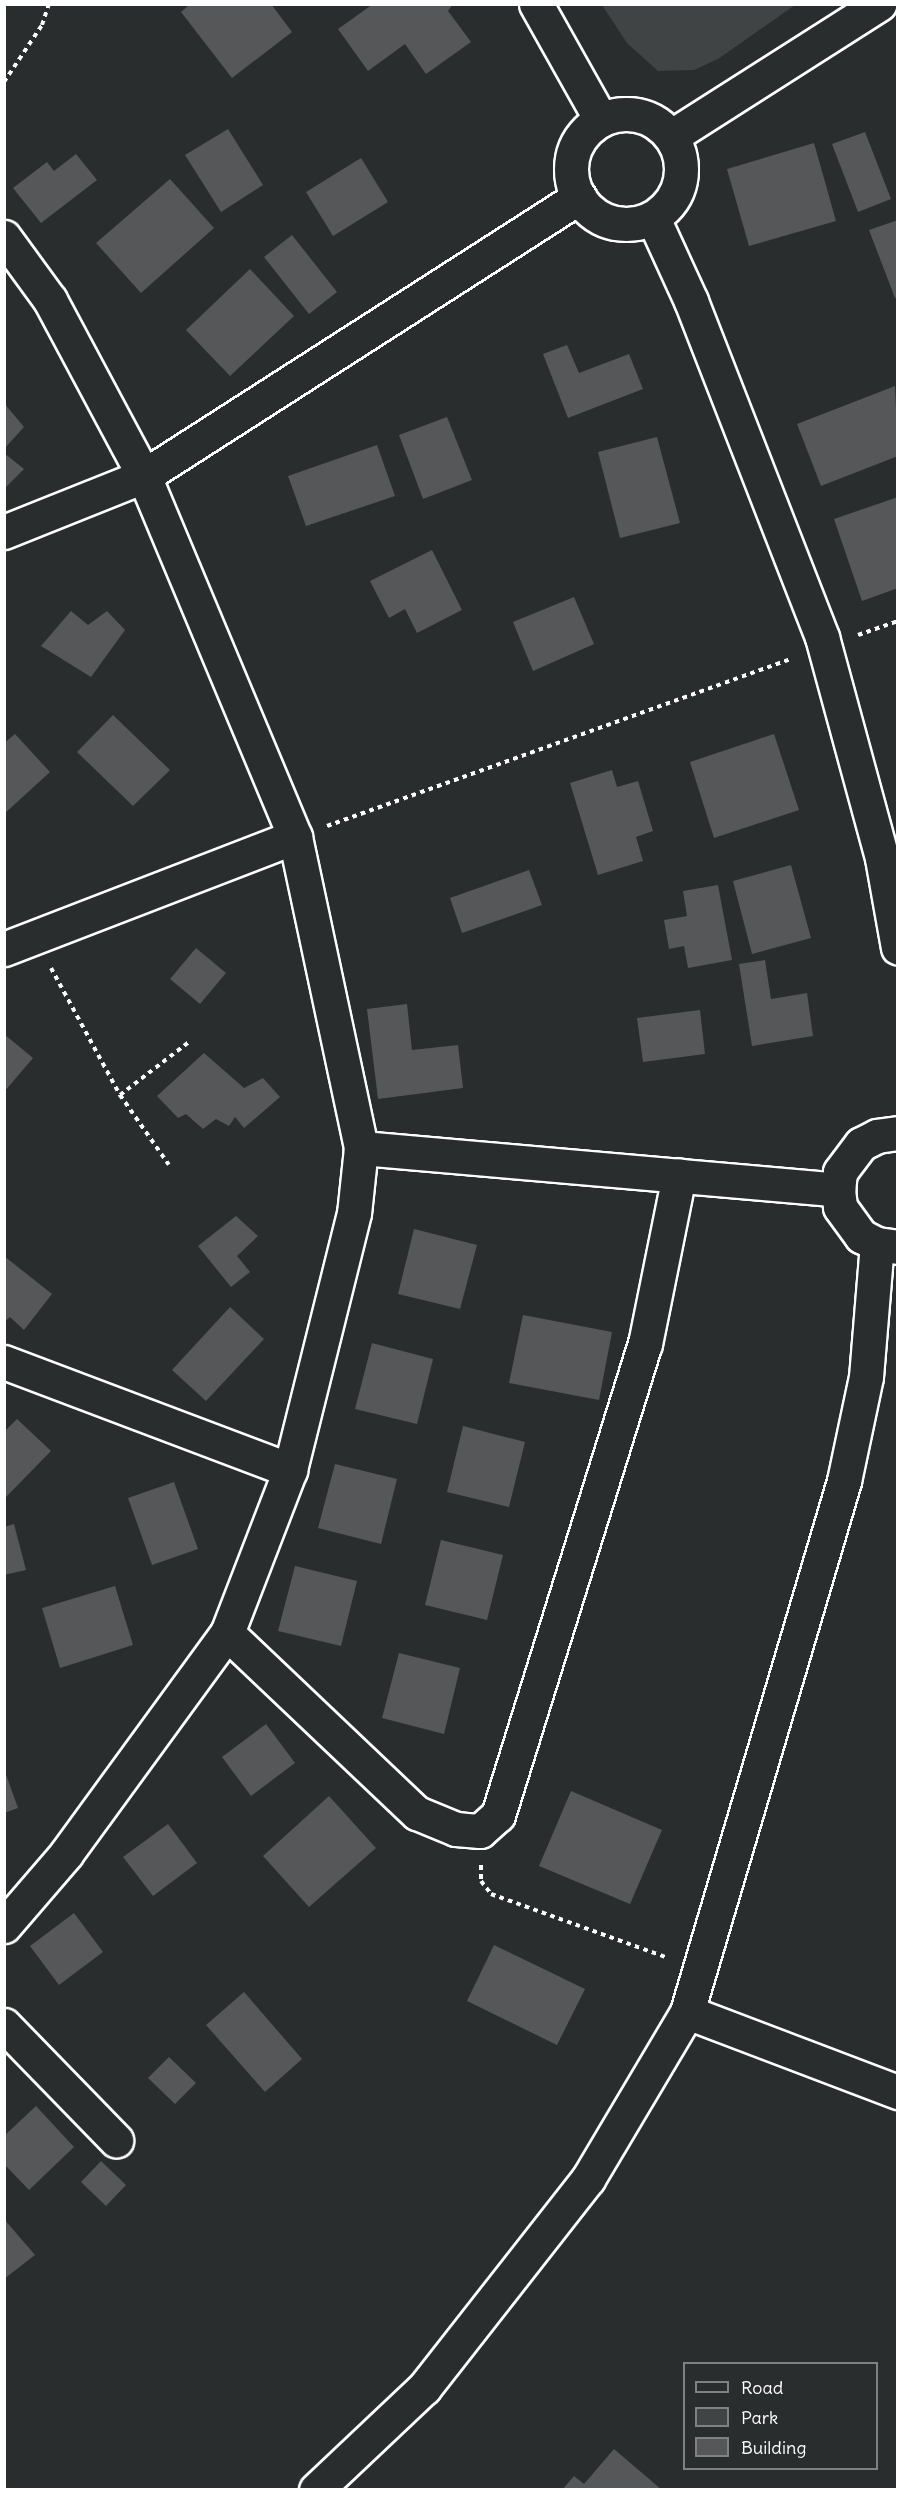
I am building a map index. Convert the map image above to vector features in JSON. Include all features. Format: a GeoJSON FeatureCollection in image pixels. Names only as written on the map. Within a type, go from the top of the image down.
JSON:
{"type":"FeatureCollection","features":[{"type":"Feature","properties":{"kind":"street"},"geometry":{"type":"LineString","coordinates":[[536,4],[601,120]]}},
{"type":"Feature","properties":{"kind":"street"},"geometry":{"type":"LineString","coordinates":[[672,136],[879,4]]}},
{"type":"Feature","properties":{"kind":"street"},"geometry":{"type":"LineString","coordinates":[[628,114],[645,116],[672,136],[682,169],[680,187],[672,202],[653,218],[627,225],[610,222],[595,215],[579,197],[570,171],[573,153],[581,136],[601,120],[628,114]]}},
{"type":"Feature","properties":{"kind":"street"},"geometry":{"type":"LineString","coordinates":[[4,532],[144,476],[579,197]]}},
{"type":"Feature","properties":{"kind":"street"},"geometry":{"type":"LineString","coordinates":[[653,218],[695,312],[825,647],[882,858],[897,948]]}},
{"type":"Feature","properties":{"kind":"street"},"geometry":{"type":"LineString","coordinates":[[4,237],[50,300],[144,476],[295,837],[361,1148],[354,1213],[290,1470],[227,1633],[66,1854],[4,1926]]}},
{"type":"Feature","properties":{"kind":"street"},"geometry":{"type":"LineString","coordinates":[[4,949],[295,837]]}},
{"type":"Feature","properties":{"kind":"street"},"geometry":{"type":"LineString","coordinates":[[316,2490],[424,2388],[588,2179],[687,2012],[844,1481],[866,1377],[887,1245],[848,1224],[840,1207],[838,1190],[840,1172],[861,1144],[877,1136],[897,1133]]}},
{"type":"Feature","properties":{"kind":"street"},"geometry":{"type":"LineString","coordinates":[[361,1148],[838,1190]]}},
{"type":"Feature","properties":{"kind":"street"},"geometry":{"type":"LineString","coordinates":[[227,1633],[417,1813],[456,1829],[480,1831],[498,1815],[645,1344],[679,1176]]}},
{"type":"Feature","properties":{"kind":"street"},"geometry":{"type":"LineString","coordinates":[[4,1362],[290,1470]]}},
{"type":"Feature","properties":{"kind":"street"},"geometry":{"type":"LineString","coordinates":[[687,2012],[897,2092]]}},
{"type":"Feature","properties":{"kind":"street"},"geometry":{"type":"LineString","coordinates":[[4,2025],[116,2140]]}},
{"type":"Feature","properties":{"kind":"path"},"geometry":{"type":"LineString","coordinates":[[4,82],[42,25],[49,4]]}},
{"type":"Feature","properties":{"kind":"path"},"geometry":{"type":"LineString","coordinates":[[295,837],[897,621]]}},
{"type":"Feature","properties":{"kind":"path"},"geometry":{"type":"LineString","coordinates":[[35,938],[120,1095],[169,1165]]}},
{"type":"Feature","properties":{"kind":"path"},"geometry":{"type":"LineString","coordinates":[[120,1095],[190,1041]]}},
{"type":"Feature","properties":{"kind":"path"},"geometry":{"type":"LineString","coordinates":[[480,1831],[481,1881],[491,1894],[700,1969]]}},
{"type":"Feature","properties":{"kind":"green space"},"geometry":{"type":"Polygon","coordinates":[[[602,5],[795,5],[718,59],[694,70],[658,71],[627,43],[602,5]]]}},
{"type":"Feature","properties":{"kind":"building"},"geometry":{"type":"Polygon","coordinates":[[[190,4],[271,4],[292,32],[232,78],[181,12],[190,4]]]}},
{"type":"Feature","properties":{"kind":"building"},"geometry":{"type":"Polygon","coordinates":[[[373,4],[453,4],[448,11],[471,42],[426,74],[405,44],[368,71],[338,29],[373,4]]]}},
{"type":"Feature","properties":{"kind":"building"},"geometry":{"type":"Polygon","coordinates":[[[228,129],[263,185],[221,212],[185,155],[228,129]]]}},
{"type":"Feature","properties":{"kind":"building"},"geometry":{"type":"Polygon","coordinates":[[[865,132],[891,199],[858,212],[832,144],[865,132]]]}},
{"type":"Feature","properties":{"kind":"building"},"geometry":{"type":"Polygon","coordinates":[[[814,143],[836,221],[749,246],[727,169],[814,143]]]}},
{"type":"Feature","properties":{"kind":"building"},"geometry":{"type":"Polygon","coordinates":[[[76,154],[97,180],[41,223],[13,188],[47,162],[54,171],[76,154]]]}},
{"type":"Feature","properties":{"kind":"building"},"geometry":{"type":"Polygon","coordinates":[[[361,158],[388,202],[333,236],[306,192],[361,158]]]}},
{"type":"Feature","properties":{"kind":"building"},"geometry":{"type":"Polygon","coordinates":[[[170,179],[214,228],[141,293],[96,243],[170,179]]]}},
{"type":"Feature","properties":{"kind":"building"},"geometry":{"type":"Polygon","coordinates":[[[898,220],[898,297],[895,298],[869,230],[898,220]]]}},
{"type":"Feature","properties":{"kind":"building"},"geometry":{"type":"Polygon","coordinates":[[[292,235],[337,292],[309,314],[264,257],[292,235]]]}},
{"type":"Feature","properties":{"kind":"building"},"geometry":{"type":"Polygon","coordinates":[[[250,269],[294,316],[230,376],[186,330],[250,269]]]}},
{"type":"Feature","properties":{"kind":"building"},"geometry":{"type":"Polygon","coordinates":[[[567,345],[579,373],[629,354],[643,389],[568,418],[543,354],[567,345]]]}},
{"type":"Feature","properties":{"kind":"building"},"geometry":{"type":"Polygon","coordinates":[[[895,386],[898,456],[821,486],[797,424],[895,386]]]}},
{"type":"Feature","properties":{"kind":"building"},"geometry":{"type":"Polygon","coordinates":[[[4,403],[24,427],[4,449],[4,403]]]}},
{"type":"Feature","properties":{"kind":"building"},"geometry":{"type":"Polygon","coordinates":[[[447,417],[472,480],[423,499],[399,435],[447,417]]]}},
{"type":"Feature","properties":{"kind":"building"},"geometry":{"type":"Polygon","coordinates":[[[657,437],[680,523],[620,538],[598,452],[657,437]]]}},
{"type":"Feature","properties":{"kind":"building"},"geometry":{"type":"Polygon","coordinates":[[[377,445],[395,496],[306,526],[288,476],[377,445]]]}},
{"type":"Feature","properties":{"kind":"building"},"geometry":{"type":"Polygon","coordinates":[[[4,453],[24,469],[4,489],[4,453]]]}},
{"type":"Feature","properties":{"kind":"building"},"geometry":{"type":"Polygon","coordinates":[[[898,497],[898,588],[862,601],[834,519],[898,497]]]}},
{"type":"Feature","properties":{"kind":"building"},"geometry":{"type":"Polygon","coordinates":[[[432,550],[462,610],[417,633],[405,609],[389,618],[370,581],[432,550]]]}},
{"type":"Feature","properties":{"kind":"building"},"geometry":{"type":"Polygon","coordinates":[[[574,597],[594,644],[533,671],[513,622],[574,597]]]}},
{"type":"Feature","properties":{"kind":"building"},"geometry":{"type":"Polygon","coordinates":[[[71,611],[88,625],[107,611],[125,630],[91,677],[41,646],[71,611]]]}},
{"type":"Feature","properties":{"kind":"building"},"geometry":{"type":"Polygon","coordinates":[[[113,715],[170,770],[133,806],[77,752],[113,715]]]}},
{"type":"Feature","properties":{"kind":"building"},"geometry":{"type":"Polygon","coordinates":[[[15,734],[50,772],[4,814],[4,743],[15,734]]]}},
{"type":"Feature","properties":{"kind":"building"},"geometry":{"type":"Polygon","coordinates":[[[774,734],[799,810],[714,838],[690,762],[774,734]]]}},
{"type":"Feature","properties":{"kind":"building"},"geometry":{"type":"Polygon","coordinates":[[[612,770],[617,787],[638,781],[653,831],[636,837],[643,861],[598,875],[570,783],[612,770]]]}},
{"type":"Feature","properties":{"kind":"building"},"geometry":{"type":"Polygon","coordinates":[[[791,865],[811,938],[752,954],[733,881],[791,865]]]}},
{"type":"Feature","properties":{"kind":"building"},"geometry":{"type":"Polygon","coordinates":[[[529,870],[542,905],[462,933],[450,898],[529,870]]]}},
{"type":"Feature","properties":{"kind":"building"},"geometry":{"type":"Polygon","coordinates":[[[718,885],[732,960],[688,968],[684,946],[669,949],[664,920],[687,916],[683,891],[718,885]]]}},
{"type":"Feature","properties":{"kind":"building"},"geometry":{"type":"Polygon","coordinates":[[[196,948],[226,973],[200,1004],[170,979],[196,948]]]}},
{"type":"Feature","properties":{"kind":"building"},"geometry":{"type":"Polygon","coordinates":[[[765,960],[771,999],[807,993],[813,1036],[752,1046],[739,964],[765,960]]]}},
{"type":"Feature","properties":{"kind":"building"},"geometry":{"type":"Polygon","coordinates":[[[407,1004],[412,1050],[458,1045],[463,1088],[378,1099],[367,1009],[407,1004]]]}},
{"type":"Feature","properties":{"kind":"building"},"geometry":{"type":"Polygon","coordinates":[[[700,1010],[705,1054],[643,1062],[637,1018],[700,1010]]]}},
{"type":"Feature","properties":{"kind":"building"},"geometry":{"type":"Polygon","coordinates":[[[4,1034],[33,1058],[4,1092],[4,1034]]]}},
{"type":"Feature","properties":{"kind":"building"},"geometry":{"type":"Polygon","coordinates":[[[204,1053],[244,1088],[263,1078],[280,1097],[244,1128],[235,1117],[229,1126],[216,1119],[203,1129],[186,1114],[178,1118],[157,1096],[204,1053]]]}},
{"type":"Feature","properties":{"kind":"building"},"geometry":{"type":"Polygon","coordinates":[[[236,1216],[258,1236],[237,1256],[250,1272],[231,1287],[198,1246],[236,1216]]]}},
{"type":"Feature","properties":{"kind":"building"},"geometry":{"type":"Polygon","coordinates":[[[414,1229],[477,1245],[460,1309],[398,1294],[414,1229]]]}},
{"type":"Feature","properties":{"kind":"building"},"geometry":{"type":"Polygon","coordinates":[[[4,1256],[52,1294],[24,1330],[10,1317],[4,1322],[4,1256]]]}},
{"type":"Feature","properties":{"kind":"building"},"geometry":{"type":"Polygon","coordinates":[[[230,1307],[264,1339],[206,1401],[172,1370],[230,1307]]]}},
{"type":"Feature","properties":{"kind":"building"},"geometry":{"type":"Polygon","coordinates":[[[523,1315],[612,1332],[599,1400],[509,1383],[523,1315]]]}},
{"type":"Feature","properties":{"kind":"building"},"geometry":{"type":"Polygon","coordinates":[[[372,1343],[433,1359],[417,1424],[355,1409],[372,1343]]]}},
{"type":"Feature","properties":{"kind":"building"},"geometry":{"type":"Polygon","coordinates":[[[17,1419],[51,1451],[6,1497],[4,1432],[17,1419]]]}},
{"type":"Feature","properties":{"kind":"building"},"geometry":{"type":"Polygon","coordinates":[[[463,1426],[525,1442],[509,1507],[447,1492],[463,1426]]]}},
{"type":"Feature","properties":{"kind":"building"},"geometry":{"type":"Polygon","coordinates":[[[335,1464],[397,1479],[381,1544],[318,1528],[335,1464]]]}},
{"type":"Feature","properties":{"kind":"building"},"geometry":{"type":"Polygon","coordinates":[[[174,1482],[198,1549],[152,1565],[128,1498],[174,1482]]]}},
{"type":"Feature","properties":{"kind":"building"},"geometry":{"type":"Polygon","coordinates":[[[14,1524],[26,1570],[4,1575],[4,1527],[14,1524]]]}},
{"type":"Feature","properties":{"kind":"building"},"geometry":{"type":"Polygon","coordinates":[[[441,1540],[503,1555],[487,1620],[425,1605],[441,1540]]]}},
{"type":"Feature","properties":{"kind":"building"},"geometry":{"type":"Polygon","coordinates":[[[295,1566],[357,1581],[341,1646],[278,1631],[295,1566]]]}},
{"type":"Feature","properties":{"kind":"building"},"geometry":{"type":"Polygon","coordinates":[[[115,1586],[133,1645],[60,1668],[42,1608],[115,1586]]]}},
{"type":"Feature","properties":{"kind":"building"},"geometry":{"type":"Polygon","coordinates":[[[399,1653],[460,1668],[444,1734],[382,1718],[399,1653]]]}},
{"type":"Feature","properties":{"kind":"building"},"geometry":{"type":"Polygon","coordinates":[[[266,1724],[295,1763],[251,1796],[222,1757],[266,1724]]]}},
{"type":"Feature","properties":{"kind":"building"},"geometry":{"type":"Polygon","coordinates":[[[4,1769],[18,1808],[4,1813],[4,1769]]]}},
{"type":"Feature","properties":{"kind":"building"},"geometry":{"type":"Polygon","coordinates":[[[571,1791],[662,1830],[630,1904],[539,1866],[571,1791]]]}},
{"type":"Feature","properties":{"kind":"building"},"geometry":{"type":"Polygon","coordinates":[[[329,1796],[376,1848],[309,1907],[263,1856],[329,1796]]]}},
{"type":"Feature","properties":{"kind":"building"},"geometry":{"type":"Polygon","coordinates":[[[168,1824],[197,1863],[153,1896],[123,1857],[168,1824]]]}},
{"type":"Feature","properties":{"kind":"building"},"geometry":{"type":"Polygon","coordinates":[[[74,1913],[103,1952],[59,1985],[30,1946],[74,1913]]]}},
{"type":"Feature","properties":{"kind":"building"},"geometry":{"type":"Polygon","coordinates":[[[494,1945],[585,1989],[557,2045],[467,2001],[494,1945]]]}},
{"type":"Feature","properties":{"kind":"building"},"geometry":{"type":"Polygon","coordinates":[[[244,1992],[302,2059],[265,2092],[206,2025],[244,1992]]]}},
{"type":"Feature","properties":{"kind":"building"},"geometry":{"type":"Polygon","coordinates":[[[169,2057],[196,2083],[175,2104],[148,2078],[169,2057]]]}},
{"type":"Feature","properties":{"kind":"building"},"geometry":{"type":"Polygon","coordinates":[[[36,2106],[74,2147],[29,2190],[4,2164],[4,2136],[36,2106]]]}},
{"type":"Feature","properties":{"kind":"building"},"geometry":{"type":"Polygon","coordinates":[[[101,2161],[126,2185],[106,2206],[81,2182],[101,2161]]]}},
{"type":"Feature","properties":{"kind":"building"},"geometry":{"type":"Polygon","coordinates":[[[4,2219],[35,2255],[4,2279],[4,2219]]]}},
{"type":"Feature","properties":{"kind":"building"},"geometry":{"type":"Polygon","coordinates":[[[614,2449],[662,2490],[562,2490],[574,2476],[584,2484],[614,2449]]]}}]}
